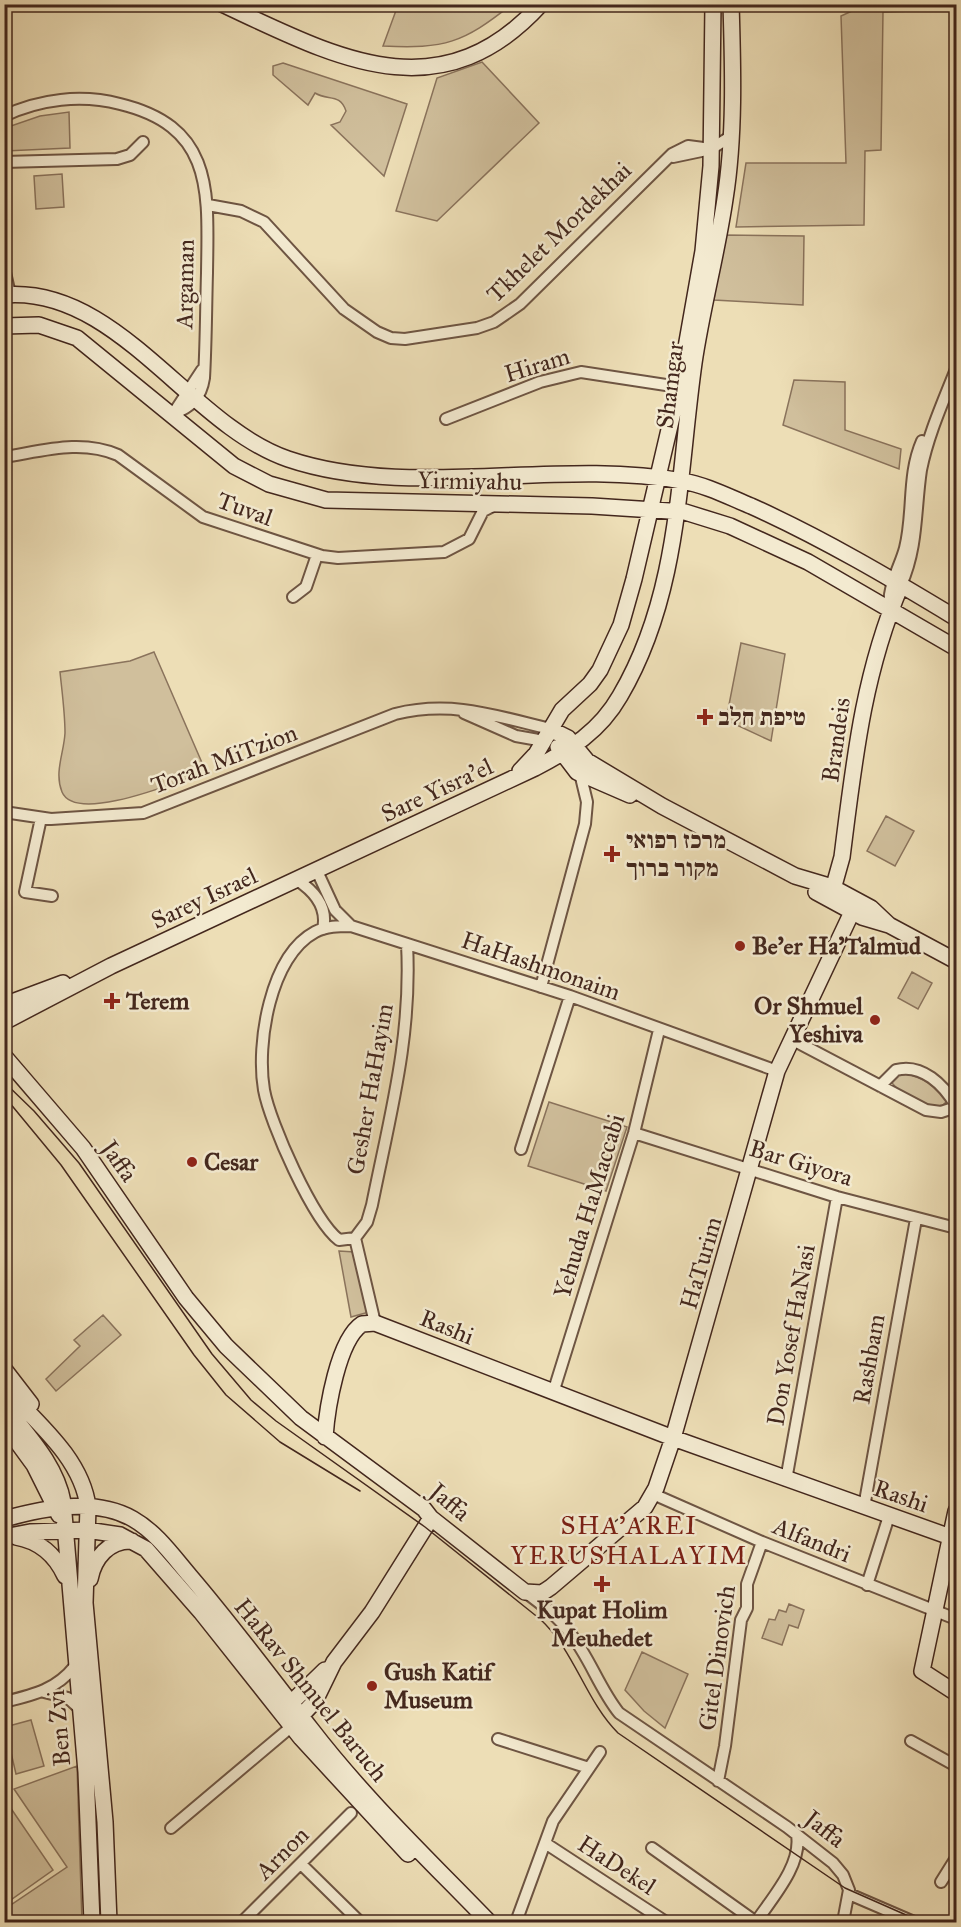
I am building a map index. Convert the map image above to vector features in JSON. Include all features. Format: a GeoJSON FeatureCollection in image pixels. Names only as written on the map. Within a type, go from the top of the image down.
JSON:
{"type":"FeatureCollection","features":[{"type":"Feature","properties":{"kind":"street"},"geometry":{"type":"LineString","coordinates":[[222,4],[327,52],[383,67],[428,67],[485,49],[517,28],[541,4]]}},
{"type":"Feature","properties":{"kind":"street","name":"Shamgar"},"geometry":{"type":"LineString","coordinates":[[547,735],[567,705],[593,681],[609,652],[630,595],[679,387],[703,251],[711,149],[713,4]]}},
{"type":"Feature","properties":{"kind":"street","name":"Shamgar"},"geometry":{"type":"LineString","coordinates":[[569,749],[606,717],[632,674],[657,612],[671,556],[682,481],[694,362],[724,206],[730,137],[730,4]]}},
{"type":"Feature","properties":{"kind":"street","name":"Argaman"},"geometry":{"type":"LineString","coordinates":[[4,116],[42,103],[74,99],[111,102],[150,114],[179,132],[203,179],[208,205],[203,384],[192,396]]}},
{"type":"Feature","properties":{"kind":"street"},"geometry":{"type":"LineString","coordinates":[[711,149],[730,137]]}},
{"type":"Feature","properties":{"kind":"street"},"geometry":{"type":"LineString","coordinates":[[4,162],[117,159],[130,155],[143,142]]}},
{"type":"Feature","properties":{"kind":"street","name":"Tkhelet Mordekhai"},"geometry":{"type":"LineString","coordinates":[[208,205],[254,215],[264,222],[344,309],[377,332],[391,338],[405,339],[477,328],[507,314],[541,284],[662,162],[679,149],[688,146],[711,149]]}},
{"type":"Feature","properties":{"kind":"street"},"geometry":{"type":"LineString","coordinates":[[4,268],[7,295]]}},
{"type":"Feature","properties":{"kind":"street","name":"Yirmiyahu"},"geometry":{"type":"LineString","coordinates":[[7,295],[48,299],[87,316],[121,337],[247,438],[275,453],[307,465],[348,473],[389,476],[580,475],[682,481],[768,514],[897,582],[957,618]]}},
{"type":"Feature","properties":{"kind":"street","name":"Yirmiyahu"},"geometry":{"type":"LineString","coordinates":[[4,326],[39,325],[66,332],[93,349],[234,466],[252,477],[290,491],[326,500],[649,508],[700,516],[783,550],[957,648]]}},
{"type":"Feature","properties":{"kind":"street"},"geometry":{"type":"LineString","coordinates":[[897,582],[913,550],[921,471],[937,418],[957,369]]}},
{"type":"Feature","properties":{"kind":"street","name":"Hiram"},"geometry":{"type":"LineString","coordinates":[[446,419],[540,382],[581,372],[679,387]]}},
{"type":"Feature","properties":{"kind":"street"},"geometry":{"type":"LineString","coordinates":[[173,414],[187,408],[192,396]]}},
{"type":"Feature","properties":{"kind":"street","name":"Tuval"},"geometry":{"type":"LineString","coordinates":[[4,457],[83,445],[105,449],[118,455],[203,517],[317,555],[338,558],[444,552],[469,539],[486,508],[498,505]]}},
{"type":"Feature","properties":{"kind":"street"},"geometry":{"type":"LineString","coordinates":[[459,503],[475,511],[477,522]]}},
{"type":"Feature","properties":{"kind":"street"},"geometry":{"type":"LineString","coordinates":[[671,556],[682,532],[700,516]]}},
{"type":"Feature","properties":{"kind":"street"},"geometry":{"type":"LineString","coordinates":[[293,597],[306,586],[317,555]]}},
{"type":"Feature","properties":{"kind":"street","name":"Brandeis"},"geometry":{"type":"LineString","coordinates":[[832,886],[842,857],[867,682],[891,609],[897,582]]}},
{"type":"Feature","properties":{"kind":"street","name":"Torah MiTzion"},"geometry":{"type":"LineString","coordinates":[[4,812],[41,818],[119,816],[143,813],[395,714],[418,710],[453,709],[489,712],[525,724],[547,735]]}},
{"type":"Feature","properties":{"kind":"street"},"geometry":{"type":"LineString","coordinates":[[485,793],[529,763],[547,735],[562,733],[569,749],[571,765],[580,774],[587,802],[585,824],[541,987]]}},
{"type":"Feature","properties":{"kind":"street"},"geometry":{"type":"LineString","coordinates":[[569,749],[662,806],[795,876],[852,912],[890,925],[957,962]]}},
{"type":"Feature","properties":{"kind":"street","name":"Sare Yisra'el"},"geometry":{"type":"LineString","coordinates":[[317,871],[485,793],[569,749]]}},
{"type":"Feature","properties":{"kind":"street"},"geometry":{"type":"LineString","coordinates":[[535,768],[559,767],[662,806]]}},
{"type":"Feature","properties":{"kind":"street"},"geometry":{"type":"LineString","coordinates":[[41,818],[26,892],[52,896]]}},
{"type":"Feature","properties":{"kind":"street"},"geometry":{"type":"LineString","coordinates":[[317,871],[335,910],[351,926]]}},
{"type":"Feature","properties":{"kind":"street","name":"Sarey Israel"},"geometry":{"type":"LineString","coordinates":[[5,1022],[111,966],[317,871]]}},
{"type":"Feature","properties":{"kind":"street"},"geometry":{"type":"LineString","coordinates":[[795,876],[832,886],[871,908],[890,925]]}},
{"type":"Feature","properties":{"kind":"street"},"geometry":{"type":"LineString","coordinates":[[297,880],[311,890],[320,902],[324,917],[323,928]]}},
{"type":"Feature","properties":{"kind":"street"},"geometry":{"type":"LineString","coordinates":[[817,892],[825,892],[832,886]]}},
{"type":"Feature","properties":{"kind":"street"},"geometry":{"type":"LineString","coordinates":[[852,912],[858,908],[871,908]]}},
{"type":"Feature","properties":{"kind":"street","name":"HaTurim"},"geometry":{"type":"LineString","coordinates":[[525,1592],[535,1594],[548,1589],[645,1507],[653,1494],[673,1438],[752,1170],[777,1071],[852,912]]}},
{"type":"Feature","properties":{"kind":"street"},"geometry":{"type":"LineString","coordinates":[[325,1437],[331,1393],[349,1336],[362,1324],[375,1323],[356,1238],[339,1240],[319,1217],[282,1142],[264,1089],[265,1028],[276,983],[294,950],[313,933],[323,928],[351,926]]}},
{"type":"Feature","properties":{"kind":"street","name":"HaHashmonaim"},"geometry":{"type":"LineString","coordinates":[[351,926],[570,996],[777,1071]]}},
{"type":"Feature","properties":{"kind":"street","name":"Gesher HaHayim"},"geometry":{"type":"LineString","coordinates":[[356,1238],[367,1222],[372,1205],[402,1060],[409,1006],[407,944]]}},
{"type":"Feature","properties":{"kind":"street","name":"Sarey Israel"},"geometry":{"type":"LineString","coordinates":[[4,1005],[111,966]]}},
{"type":"Feature","properties":{"kind":"street"},"geometry":{"type":"LineString","coordinates":[[520,1149],[570,996]]}},
{"type":"Feature","properties":{"kind":"street","name":"Yehuda HaMaccabi"},"geometry":{"type":"LineString","coordinates":[[553,1393],[634,1133],[659,1030]]}},
{"type":"Feature","properties":{"kind":"street"},"geometry":{"type":"LineString","coordinates":[[793,1040],[880,1086],[933,1113],[957,1106],[941,1084],[913,1069],[896,1070],[880,1086]]}},
{"type":"Feature","properties":{"kind":"street","name":"Jaffa"},"geometry":{"type":"LineString","coordinates":[[5,1055],[83,1148],[208,1326],[274,1395],[325,1437],[424,1509],[431,1518],[559,1619],[571,1634],[603,1691],[620,1713],[797,1835],[839,1869],[849,1894]]}},
{"type":"Feature","properties":{"kind":"street","name":"Bar Giyora"},"geometry":{"type":"LineString","coordinates":[[634,1133],[837,1197],[957,1228]]}},
{"type":"Feature","properties":{"kind":"street","name":"Don Yosef HaNasi"},"geometry":{"type":"LineString","coordinates":[[786,1480],[837,1197]]}},
{"type":"Feature","properties":{"kind":"street","name":"Rashbam"},"geometry":{"type":"LineString","coordinates":[[864,1507],[916,1219]]}},
{"type":"Feature","properties":{"kind":"street","name":"Rashi"},"geometry":{"type":"LineString","coordinates":[[375,1323],[553,1393],[786,1480],[954,1538]]}},
{"type":"Feature","properties":{"kind":"street"},"geometry":{"type":"LineString","coordinates":[[4,1369],[62,1452]]}},
{"type":"Feature","properties":{"kind":"street"},"geometry":{"type":"LineString","coordinates":[[4,1387],[62,1452]]}},
{"type":"Feature","properties":{"kind":"street"},"geometry":{"type":"LineString","coordinates":[[4,1405],[52,1471],[60,1508]]}},
{"type":"Feature","properties":{"kind":"street"},"geometry":{"type":"LineString","coordinates":[[4,1424],[34,1465],[60,1508]]}},
{"type":"Feature","properties":{"kind":"street","name":"Ben Zvi"},"geometry":{"type":"LineString","coordinates":[[62,1452],[82,1483],[88,1507],[85,1603],[105,1812],[109,1923]]}},
{"type":"Feature","properties":{"kind":"street","name":"Alfandri"},"geometry":{"type":"LineString","coordinates":[[653,1494],[762,1542],[957,1619]]}},
{"type":"Feature","properties":{"kind":"street","name":"HaRav Shmuel Baruch"},"geometry":{"type":"LineString","coordinates":[[4,1519],[60,1508],[88,1507],[108,1510],[131,1518],[154,1534],[208,1597],[291,1703],[292,1721],[489,1923]]}},
{"type":"Feature","properties":{"kind":"street","name":"Ben Zvi"},"geometry":{"type":"LineString","coordinates":[[60,1508],[86,1772],[92,1923]]}},
{"type":"Feature","properties":{"kind":"street"},"geometry":{"type":"LineString","coordinates":[[957,1510],[954,1538],[922,1671],[957,1693]]}},
{"type":"Feature","properties":{"kind":"street"},"geometry":{"type":"LineString","coordinates":[[867,1585],[889,1516]]}},
{"type":"Feature","properties":{"kind":"street"},"geometry":{"type":"LineString","coordinates":[[291,1703],[334,1662],[372,1612],[431,1518]]}},
{"type":"Feature","properties":{"kind":"street","name":"HaRav Shmuel Baruch"},"geometry":{"type":"LineString","coordinates":[[6,1537],[63,1530],[87,1530],[120,1535],[136,1541],[156,1558],[360,1804],[476,1923]]}},
{"type":"Feature","properties":{"kind":"street"},"geometry":{"type":"LineString","coordinates":[[6,1537],[27,1539],[47,1550],[62,1569],[68,1585]]}},
{"type":"Feature","properties":{"kind":"street"},"geometry":{"type":"LineString","coordinates":[[85,1603],[91,1573],[100,1556],[119,1543],[136,1541]]}},
{"type":"Feature","properties":{"kind":"street","name":"Gitel Dinovich"},"geometry":{"type":"LineString","coordinates":[[718,1781],[741,1620],[747,1608],[747,1584],[762,1542]]}},
{"type":"Feature","properties":{"kind":"street"},"geometry":{"type":"LineString","coordinates":[[171,1828],[315,1701],[334,1662]]}},
{"type":"Feature","properties":{"kind":"street"},"geometry":{"type":"LineString","coordinates":[[4,1702],[44,1692],[58,1684],[75,1666]]}},
{"type":"Feature","properties":{"kind":"street"},"geometry":{"type":"LineString","coordinates":[[44,1692],[57,1693],[68,1698],[79,1708]]}},
{"type":"Feature","properties":{"kind":"street"},"geometry":{"type":"LineString","coordinates":[[498,1739],[589,1768]]}},
{"type":"Feature","properties":{"kind":"street"},"geometry":{"type":"LineString","coordinates":[[911,1741],[957,1766]]}},
{"type":"Feature","properties":{"kind":"street"},"geometry":{"type":"LineString","coordinates":[[514,1920],[553,1821],[600,1752]]}},
{"type":"Feature","properties":{"kind":"street","name":"Arnon"},"geometry":{"type":"LineString","coordinates":[[242,1923],[351,1813]]}},
{"type":"Feature","properties":{"kind":"street"},"geometry":{"type":"LineString","coordinates":[[652,1848],[756,1923],[792,1865],[797,1848],[797,1835]]}},
{"type":"Feature","properties":{"kind":"street","name":"HaDekel"},"geometry":{"type":"LineString","coordinates":[[544,1843],[666,1923]]}},
{"type":"Feature","properties":{"kind":"street"},"geometry":{"type":"LineString","coordinates":[[941,1882],[957,1858]]}},
{"type":"Feature","properties":{"kind":"street"},"geometry":{"type":"LineString","coordinates":[[301,1864],[360,1923]]}},
{"type":"Feature","properties":{"kind":"street"},"geometry":{"type":"LineString","coordinates":[[843,1923],[849,1894],[914,1923]]}},
{"type":"Feature","properties":{"kind":"shaded area"},"geometry":{"type":"Polygon","coordinates":[[[511,4],[479,28],[452,41],[422,46],[383,46],[398,5],[511,4]]]}},
{"type":"Feature","properties":{"kind":"shaded area"},"geometry":{"type":"Polygon","coordinates":[[[865,5],[941,5],[943,10],[883,12],[881,150],[865,151],[864,225],[736,227],[746,163],[846,163],[841,16],[865,5]]]}},
{"type":"Feature","properties":{"kind":"shaded area"},"geometry":{"type":"Polygon","coordinates":[[[482,62],[539,123],[437,221],[396,211],[437,78],[482,62]]]}},
{"type":"Feature","properties":{"kind":"shaded area"},"geometry":{"type":"Polygon","coordinates":[[[283,63],[407,104],[384,176],[331,125],[340,122],[346,111],[343,105],[337,100],[315,93],[308,105],[273,75],[273,66],[283,63]]]}},
{"type":"Feature","properties":{"kind":"shaded area"},"geometry":{"type":"Polygon","coordinates":[[[69,112],[70,148],[5,151],[5,128],[40,116],[69,112]]]}},
{"type":"Feature","properties":{"kind":"shaded area"},"geometry":{"type":"Polygon","coordinates":[[[62,174],[64,207],[36,209],[34,176],[62,174]]]}},
{"type":"Feature","properties":{"kind":"shaded area"},"geometry":{"type":"Polygon","coordinates":[[[723,235],[804,236],[803,305],[714,300],[723,235]]]}},
{"type":"Feature","properties":{"kind":"shaded area"},"geometry":{"type":"Polygon","coordinates":[[[794,380],[845,382],[845,430],[901,449],[899,469],[783,425],[794,380]]]}},
{"type":"Feature","properties":{"kind":"shaded area"},"geometry":{"type":"Polygon","coordinates":[[[741,643],[785,654],[771,741],[726,720],[741,643]]]}},
{"type":"Feature","properties":{"kind":"shaded area"},"geometry":{"type":"Polygon","coordinates":[[[154,652],[206,772],[153,791],[107,802],[87,804],[71,801],[62,792],[59,777],[65,733],[60,672],[130,661],[154,652]]]}},
{"type":"Feature","properties":{"kind":"shaded area"},"geometry":{"type":"Polygon","coordinates":[[[886,816],[914,831],[895,866],[867,851],[886,816]]]}},
{"type":"Feature","properties":{"kind":"shaded area"},"geometry":{"type":"Polygon","coordinates":[[[912,972],[932,983],[918,1009],[898,998],[912,972]]]}},
{"type":"Feature","properties":{"kind":"shaded area"},"geometry":{"type":"Polygon","coordinates":[[[905,1074],[929,1083],[947,1101],[942,1106],[928,1104],[902,1092],[892,1083],[895,1076],[905,1074]]]}},
{"type":"Feature","properties":{"kind":"shaded area"},"geometry":{"type":"Polygon","coordinates":[[[549,1102],[627,1127],[606,1191],[528,1166],[549,1102]]]}},
{"type":"Feature","properties":{"kind":"shaded area"},"geometry":{"type":"Polygon","coordinates":[[[339,1251],[355,1252],[369,1312],[351,1317],[339,1251]]]}},
{"type":"Feature","properties":{"kind":"shaded area"},"geometry":{"type":"Polygon","coordinates":[[[103,1315],[121,1335],[56,1391],[46,1379],[80,1346],[74,1340],[103,1315]]]}},
{"type":"Feature","properties":{"kind":"shaded area"},"geometry":{"type":"Polygon","coordinates":[[[789,1604],[804,1610],[798,1628],[789,1625],[782,1645],[762,1638],[769,1619],[775,1620],[779,1610],[786,1612],[789,1604]]]}},
{"type":"Feature","properties":{"kind":"shaded area"},"geometry":{"type":"Polygon","coordinates":[[[642,1652],[688,1674],[665,1728],[644,1711],[625,1690],[642,1652]]]}},
{"type":"Feature","properties":{"kind":"shaded area"},"geometry":{"type":"Polygon","coordinates":[[[31,1720],[44,1766],[16,1774],[5,1727],[31,1720]]]}},
{"type":"Feature","properties":{"kind":"shaded area"},"geometry":{"type":"Polygon","coordinates":[[[77,1766],[82,1922],[5,1922],[5,1909],[67,1867],[14,1789],[77,1766]]]}},
{"type":"Feature","properties":{"kind":"shaded area"},"geometry":{"type":"Polygon","coordinates":[[[10,1807],[53,1870],[5,1904],[5,1811],[10,1807]]]}},
{"type":"Feature","properties":{"kind":"tram line"},"geometry":{"type":"LineString","coordinates":[[4,1082],[34,1111],[79,1163],[212,1354],[251,1400],[276,1421],[425,1527],[540,1619],[562,1646],[597,1706],[618,1733],[845,1888],[922,1922]]}},
{"type":"Feature","properties":{"kind":"tram line"},"geometry":{"type":"LineString","coordinates":[[4,1096],[61,1165],[194,1355],[226,1395],[280,1442],[360,1491]]}},
{"type":"Feature","properties":{"kind":"place","name":"טיפת חלב"},"geometry":{"type":"Point","coordinates":[705,717]}},
{"type":"Feature","properties":{"kind":"place","name":"מרכז רפואי מקור ברוך"},"geometry":{"type":"Point","coordinates":[612,854]}},
{"type":"Feature","properties":{"kind":"place","name":"Be'er Ha'Talmud"},"geometry":{"type":"Point","coordinates":[740,946]}},
{"type":"Feature","properties":{"kind":"place","name":"Terem"},"geometry":{"type":"Point","coordinates":[112,1001]}},
{"type":"Feature","properties":{"kind":"place","name":"Or Shmuel Yeshiva"},"geometry":{"type":"Point","coordinates":[875,1020]}},
{"type":"Feature","properties":{"kind":"place","name":"Cesar"},"geometry":{"type":"Point","coordinates":[192,1162]}},
{"type":"Feature","properties":{"kind":"place","name":"Kupat Holim Meuhedet"},"geometry":{"type":"Point","coordinates":[602,1584]}},
{"type":"Feature","properties":{"kind":"place","name":"Gush Katif Museum"},"geometry":{"type":"Point","coordinates":[372,1686]}},
{"type":"Feature","properties":{"kind":"district","name":"SHA'AREI YERUSHALAYIM"},"geometry":{"type":"Point","coordinates":[629,1540]}}]}
